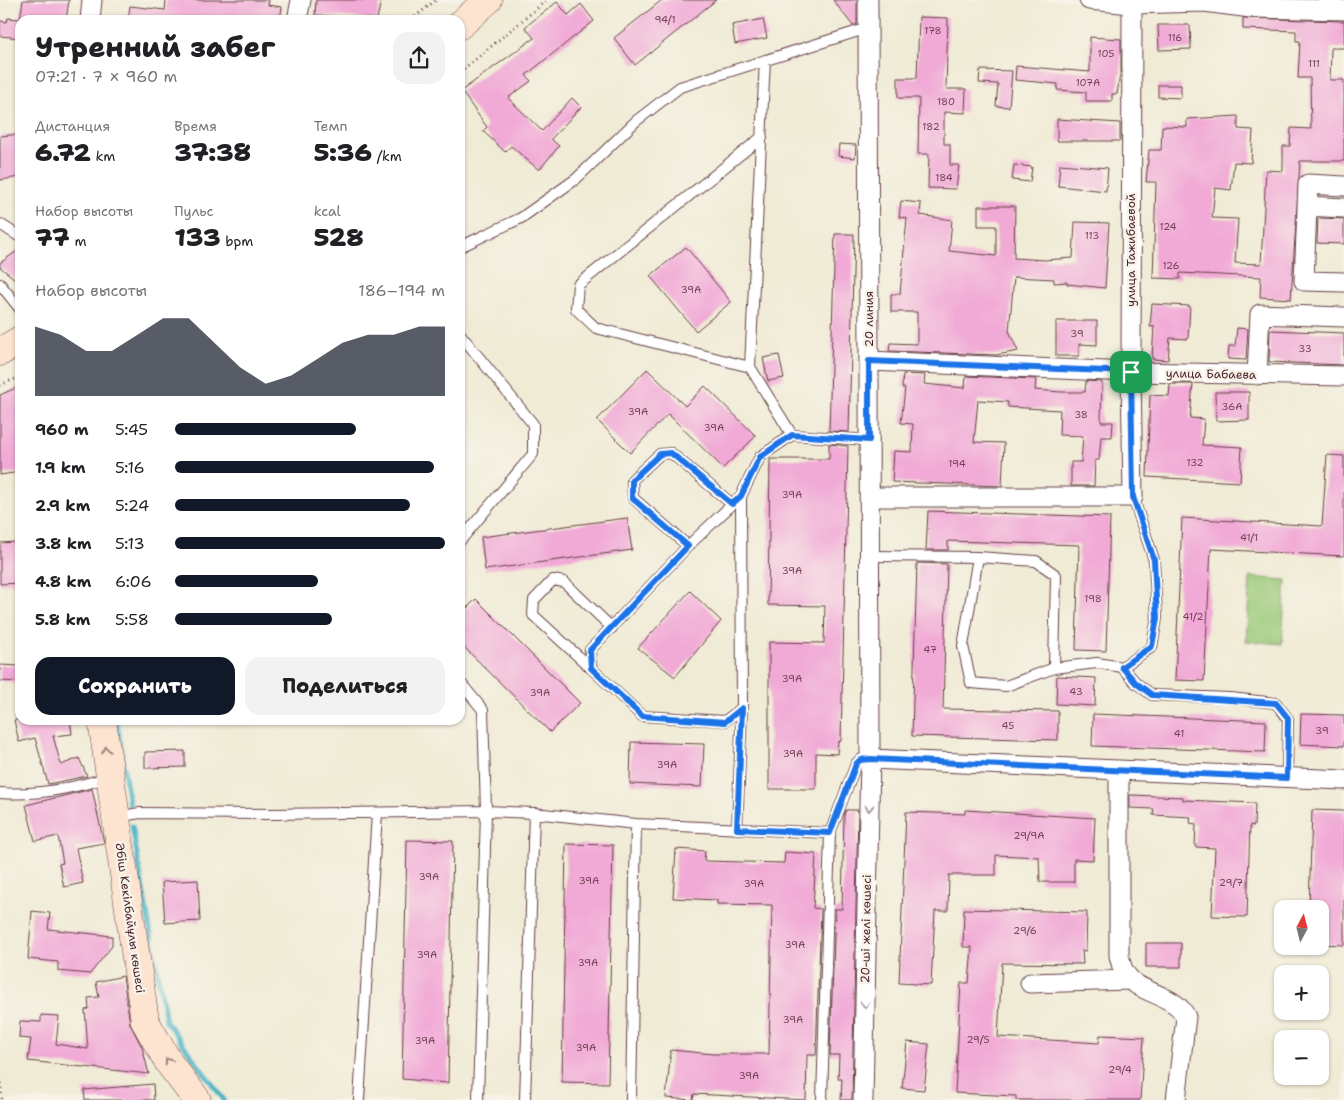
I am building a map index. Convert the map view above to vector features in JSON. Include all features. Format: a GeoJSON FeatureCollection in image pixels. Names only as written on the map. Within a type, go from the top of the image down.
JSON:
{"type":"FeatureCollection","features":[{"type":"Feature","properties":{"kind":"street"},"geometry":{"type":"LineString","coordinates":[[90,15],[92,0]]}},
{"type":"Feature","properties":{"kind":"street"},"geometry":{"type":"LineString","coordinates":[[299,15],[301,0]]}},
{"type":"Feature","properties":{"kind":"street"},"geometry":{"type":"LineString","coordinates":[[465,21],[488,0]]}},
{"type":"Feature","properties":{"kind":"street","name":"20 линия"},"geometry":{"type":"LineString","coordinates":[[868,0],[870,759]]}},
{"type":"Feature","properties":{"kind":"street"},"geometry":{"type":"LineString","coordinates":[[1089,0],[1132,4],[1189,1],[1251,8],[1344,10]]}},
{"type":"Feature","properties":{"kind":"street","name":"улица Тажибаевой"},"geometry":{"type":"LineString","coordinates":[[1132,4],[1131,372],[1133,497]]}},
{"type":"Feature","properties":{"kind":"street"},"geometry":{"type":"LineString","coordinates":[[1344,186],[1308,184],[1304,281],[1344,282]]}},
{"type":"Feature","properties":{"kind":"street"},"geometry":{"type":"LineString","coordinates":[[1308,206],[1344,208]]}},
{"type":"Feature","properties":{"kind":"street"},"geometry":{"type":"LineString","coordinates":[[1257,375],[1260,314],[1344,317]]}},
{"type":"Feature","properties":{"kind":"street"},"geometry":{"type":"LineString","coordinates":[[0,352],[15,343]]}},
{"type":"Feature","properties":{"kind":"street","name":"улица Бабаева"},"geometry":{"type":"LineString","coordinates":[[869,361],[1131,372],[1344,376]]}},
{"type":"Feature","properties":{"kind":"street"},"geometry":{"type":"LineString","coordinates":[[869,496],[1133,497]]}},
{"type":"Feature","properties":{"kind":"street","name":"Әбіш Кекілбайұлы көшесі"},"geometry":{"type":"LineString","coordinates":[[103,725],[145,1020],[169,1063],[197,1100]]}},
{"type":"Feature","properties":{"kind":"street"},"geometry":{"type":"LineString","coordinates":[[870,759],[1344,780]]}},
{"type":"Feature","properties":{"kind":"street","name":"20-ші желі көшесі"},"geometry":{"type":"LineString","coordinates":[[863,1100],[870,759]]}},
{"type":"Feature","properties":{"kind":"street"},"geometry":{"type":"LineString","coordinates":[[1119,770],[1119,956],[1123,971],[1130,980],[1172,1000],[1186,1017],[1176,1100]]}},
{"type":"Feature","properties":{"kind":"street"},"geometry":{"type":"LineString","coordinates":[[1030,983],[1130,980]]}},
{"type":"Feature","properties":{"kind":"lane"},"geometry":{"type":"LineString","coordinates":[[465,245],[521,218],[576,179],[636,121],[680,86],[868,28]]}},
{"type":"Feature","properties":{"kind":"lane"},"geometry":{"type":"LineString","coordinates":[[765,60],[750,367],[792,435]]}},
{"type":"Feature","properties":{"kind":"lane"},"geometry":{"type":"LineString","coordinates":[[750,367],[596,328],[576,309],[578,285],[762,137]]}},
{"type":"Feature","properties":{"kind":"lane"},"geometry":{"type":"LineString","coordinates":[[0,224],[15,232]]}},
{"type":"Feature","properties":{"kind":"lane"},"geometry":{"type":"LineString","coordinates":[[0,284],[15,303]]}},
{"type":"Feature","properties":{"kind":"lane"},"geometry":{"type":"LineString","coordinates":[[465,340],[533,424],[533,454],[465,535]]}},
{"type":"Feature","properties":{"kind":"lane"},"geometry":{"type":"LineString","coordinates":[[591,668],[590,650],[688,546],[741,496],[760,457],[792,435],[869,440]]}},
{"type":"Feature","properties":{"kind":"lane"},"geometry":{"type":"LineString","coordinates":[[688,546],[632,498],[632,480],[660,454],[671,453],[732,504]]}},
{"type":"Feature","properties":{"kind":"lane"},"geometry":{"type":"LineString","coordinates":[[737,829],[742,708],[741,496]]}},
{"type":"Feature","properties":{"kind":"lane"},"geometry":{"type":"LineString","coordinates":[[978,557],[963,646],[971,683],[1006,686],[1054,668],[1097,664],[1122,667],[1152,646],[1157,618],[1154,560],[1133,497]]}},
{"type":"Feature","properties":{"kind":"lane"},"geometry":{"type":"LineString","coordinates":[[869,556],[978,557],[1036,561],[1056,575],[1054,668]]}},
{"type":"Feature","properties":{"kind":"lane"},"geometry":{"type":"LineString","coordinates":[[612,628],[564,582],[553,580],[534,600],[533,615],[642,716],[725,722],[742,708]]}},
{"type":"Feature","properties":{"kind":"lane"},"geometry":{"type":"LineString","coordinates":[[1122,667],[1136,683],[1152,695],[1276,703],[1288,718],[1287,778]]}},
{"type":"Feature","properties":{"kind":"lane"},"geometry":{"type":"LineString","coordinates":[[465,688],[483,710],[486,811],[478,1100]]}},
{"type":"Feature","properties":{"kind":"lane"},"geometry":{"type":"LineString","coordinates":[[822,1100],[830,833],[856,764],[860,760],[870,759]]}},
{"type":"Feature","properties":{"kind":"lane"},"geometry":{"type":"LineString","coordinates":[[0,793],[23,795],[77,787],[110,777]]}},
{"type":"Feature","properties":{"kind":"lane"},"geometry":{"type":"LineString","coordinates":[[116,817],[140,813],[486,811],[534,813],[636,824],[830,833]]}},
{"type":"Feature","properties":{"kind":"lane"},"geometry":{"type":"LineString","coordinates":[[359,1100],[376,813]]}},
{"type":"Feature","properties":{"kind":"lane"},"geometry":{"type":"LineString","coordinates":[[525,1100],[534,813]]}},
{"type":"Feature","properties":{"kind":"lane"},"geometry":{"type":"LineString","coordinates":[[631,1100],[636,824]]}},
{"type":"Feature","properties":{"kind":"path"},"geometry":{"type":"LineString","coordinates":[[417,15],[436,0]]}},
{"type":"Feature","properties":{"kind":"path"},"geometry":{"type":"LineString","coordinates":[[465,68],[547,0]]}},
{"type":"Feature","properties":{"kind":"path"},"geometry":{"type":"LineString","coordinates":[[0,386],[15,379]]}},
{"type":"Feature","properties":{"kind":"path"},"geometry":{"type":"LineString","coordinates":[[0,1078],[2,1100]]}},
{"type":"Feature","properties":{"kind":"green space"},"geometry":{"type":"Polygon","coordinates":[[[1250,577],[1286,580],[1282,644],[1246,641],[1250,577]]]}},
{"type":"Feature","properties":{"kind":"building"},"geometry":{"type":"Polygon","coordinates":[[[23,0],[69,0],[67,15],[21,15],[23,0]]]}},
{"type":"Feature","properties":{"kind":"building"},"geometry":{"type":"Polygon","coordinates":[[[166,0],[269,0],[268,5],[282,7],[281,15],[129,15],[130,6],[165,10],[166,0]]]}},
{"type":"Feature","properties":{"kind":"building"},"geometry":{"type":"Polygon","coordinates":[[[316,0],[381,0],[378,15],[315,15],[316,0]]]}},
{"type":"Feature","properties":{"kind":"building"},"geometry":{"type":"Polygon","coordinates":[[[662,0],[716,0],[635,65],[614,38],[662,0]]]}},
{"type":"Feature","properties":{"kind":"building"},"geometry":{"type":"Polygon","coordinates":[[[833,0],[857,0],[857,24],[853,26],[833,0]]]}},
{"type":"Feature","properties":{"kind":"building"},"geometry":{"type":"Polygon","coordinates":[[[557,2],[568,15],[581,4],[594,21],[526,75],[531,81],[508,98],[542,131],[572,98],[581,107],[551,139],[559,146],[539,170],[511,146],[505,152],[483,131],[487,127],[465,97],[465,88],[534,38],[525,27],[557,2]]]}},
{"type":"Feature","properties":{"kind":"building"},"geometry":{"type":"Polygon","coordinates":[[[919,17],[948,18],[946,89],[966,89],[965,113],[944,112],[944,144],[950,144],[950,165],[959,165],[956,189],[928,188],[929,154],[918,154],[919,98],[898,98],[898,78],[917,78],[919,17]]]}},
{"type":"Feature","properties":{"kind":"building"},"geometry":{"type":"Polygon","coordinates":[[[8,18],[15,19],[15,38],[0,36],[0,21],[7,22],[8,18]]]}},
{"type":"Feature","properties":{"kind":"building"},"geometry":{"type":"Polygon","coordinates":[[[1243,18],[1344,21],[1344,48],[1331,48],[1330,80],[1344,80],[1344,161],[1300,161],[1291,299],[1260,297],[1261,277],[1180,273],[1180,279],[1153,278],[1156,182],[1146,182],[1149,150],[1161,150],[1162,126],[1187,127],[1187,119],[1238,116],[1238,129],[1253,130],[1251,163],[1234,162],[1231,190],[1215,188],[1212,218],[1238,219],[1235,263],[1261,264],[1266,170],[1283,171],[1283,146],[1290,146],[1291,128],[1311,129],[1310,78],[1298,78],[1300,41],[1296,41],[1296,31],[1243,29],[1243,18]]]}},
{"type":"Feature","properties":{"kind":"building"},"geometry":{"type":"Polygon","coordinates":[[[763,19],[767,38],[735,44],[732,25],[763,19]]]}},
{"type":"Feature","properties":{"kind":"building"},"geometry":{"type":"Polygon","coordinates":[[[1158,25],[1190,25],[1191,49],[1159,50],[1158,25]]]}},
{"type":"Feature","properties":{"kind":"building"},"geometry":{"type":"Polygon","coordinates":[[[1090,37],[1121,39],[1121,69],[1117,94],[1112,94],[1112,101],[1086,101],[1086,92],[1057,90],[1058,84],[1015,80],[1016,66],[1090,72],[1090,37]]]}},
{"type":"Feature","properties":{"kind":"building"},"geometry":{"type":"Polygon","coordinates":[[[980,70],[1012,71],[1009,107],[996,106],[998,84],[979,83],[980,70]]]}},
{"type":"Feature","properties":{"kind":"building"},"geometry":{"type":"Polygon","coordinates":[[[1158,85],[1181,85],[1181,98],[1158,97],[1158,85]]]}},
{"type":"Feature","properties":{"kind":"building"},"geometry":{"type":"Polygon","coordinates":[[[1057,119],[1120,123],[1120,141],[1057,141],[1057,119]]]}},
{"type":"Feature","properties":{"kind":"building"},"geometry":{"type":"Polygon","coordinates":[[[15,134],[15,178],[0,180],[0,136],[15,134]]]}},
{"type":"Feature","properties":{"kind":"building"},"geometry":{"type":"Polygon","coordinates":[[[839,144],[856,145],[855,158],[838,156],[839,144]]]}},
{"type":"Feature","properties":{"kind":"building"},"geometry":{"type":"Polygon","coordinates":[[[1060,164],[1108,168],[1106,191],[1058,186],[1060,164]]]}},
{"type":"Feature","properties":{"kind":"building"},"geometry":{"type":"Polygon","coordinates":[[[1014,165],[1032,167],[1030,182],[1012,180],[1014,165]]]}},
{"type":"Feature","properties":{"kind":"building"},"geometry":{"type":"Polygon","coordinates":[[[901,201],[921,203],[920,215],[952,220],[949,251],[996,256],[996,226],[978,226],[978,206],[1015,206],[1014,258],[1045,260],[1073,258],[1075,222],[1109,223],[1105,288],[1067,284],[1067,282],[1054,283],[1054,279],[1014,277],[1009,331],[1018,351],[997,355],[889,351],[890,343],[917,344],[917,312],[891,312],[891,294],[900,294],[907,218],[899,217],[901,201]]]}},
{"type":"Feature","properties":{"kind":"building"},"geometry":{"type":"Polygon","coordinates":[[[1318,218],[1344,219],[1344,244],[1317,243],[1318,218]]]}},
{"type":"Feature","properties":{"kind":"building"},"geometry":{"type":"Polygon","coordinates":[[[835,234],[854,234],[849,432],[829,431],[835,234]]]}},
{"type":"Feature","properties":{"kind":"building"},"geometry":{"type":"Polygon","coordinates":[[[686,247],[731,302],[696,331],[650,276],[686,247]]]}},
{"type":"Feature","properties":{"kind":"building"},"geometry":{"type":"Polygon","coordinates":[[[15,252],[15,279],[0,267],[0,263],[15,252]]]}},
{"type":"Feature","properties":{"kind":"building"},"geometry":{"type":"Polygon","coordinates":[[[1152,304],[1190,306],[1188,339],[1170,338],[1168,360],[1152,359],[1154,326],[1150,327],[1152,304]]]}},
{"type":"Feature","properties":{"kind":"building"},"geometry":{"type":"Polygon","coordinates":[[[1056,321],[1097,321],[1097,345],[1079,344],[1079,356],[1056,356],[1056,321]]]}},
{"type":"Feature","properties":{"kind":"building"},"geometry":{"type":"Polygon","coordinates":[[[1237,328],[1248,329],[1246,360],[1228,359],[1229,346],[1235,346],[1237,328]]]}},
{"type":"Feature","properties":{"kind":"building"},"geometry":{"type":"Polygon","coordinates":[[[1270,330],[1344,333],[1344,365],[1269,362],[1270,330]]]}},
{"type":"Feature","properties":{"kind":"building"},"geometry":{"type":"Polygon","coordinates":[[[779,355],[784,378],[768,381],[763,358],[779,355]]]}},
{"type":"Feature","properties":{"kind":"building"},"geometry":{"type":"Polygon","coordinates":[[[647,369],[685,406],[705,386],[756,436],[723,468],[668,414],[630,453],[597,420],[647,369]]]}},
{"type":"Feature","properties":{"kind":"building"},"geometry":{"type":"Polygon","coordinates":[[[903,374],[925,375],[924,384],[965,388],[966,376],[1036,379],[1035,390],[1061,392],[1085,392],[1086,381],[1102,382],[1101,422],[1113,422],[1112,437],[1101,437],[1099,460],[1095,460],[1094,486],[1071,486],[1071,462],[1081,462],[1083,436],[1059,435],[1060,410],[1008,407],[1008,402],[978,400],[974,442],[1004,443],[1002,486],[892,482],[894,451],[912,452],[913,424],[901,423],[905,388],[902,388],[903,374]]]}},
{"type":"Feature","properties":{"kind":"building"},"geometry":{"type":"Polygon","coordinates":[[[1170,384],[1193,384],[1190,418],[1204,419],[1202,445],[1242,447],[1240,482],[1147,477],[1150,395],[1169,396],[1170,384]]]}},
{"type":"Feature","properties":{"kind":"building"},"geometry":{"type":"Polygon","coordinates":[[[15,388],[15,473],[0,475],[0,395],[15,388]]]}},
{"type":"Feature","properties":{"kind":"building"},"geometry":{"type":"Polygon","coordinates":[[[1215,392],[1249,392],[1249,420],[1216,421],[1215,392]]]}},
{"type":"Feature","properties":{"kind":"building"},"geometry":{"type":"Polygon","coordinates":[[[829,444],[848,446],[841,741],[838,742],[837,754],[816,753],[816,789],[769,789],[769,642],[824,643],[825,606],[768,605],[770,459],[829,459],[829,444]]]}},
{"type":"Feature","properties":{"kind":"building"},"geometry":{"type":"Polygon","coordinates":[[[1327,455],[1344,456],[1344,556],[1211,549],[1204,681],[1175,680],[1182,518],[1322,526],[1327,455]]]}},
{"type":"Feature","properties":{"kind":"building"},"geometry":{"type":"Polygon","coordinates":[[[928,511],[1110,517],[1106,651],[1076,650],[1079,545],[948,541],[948,550],[926,550],[928,511]]]}},
{"type":"Feature","properties":{"kind":"building"},"geometry":{"type":"Polygon","coordinates":[[[627,518],[632,550],[485,570],[481,537],[627,518]]]}},
{"type":"Feature","properties":{"kind":"building"},"geometry":{"type":"Polygon","coordinates":[[[15,542],[15,583],[0,584],[0,543],[15,542]]]}},
{"type":"Feature","properties":{"kind":"building"},"geometry":{"type":"Polygon","coordinates":[[[917,563],[947,564],[943,709],[1058,711],[1058,740],[912,736],[917,563]]]}},
{"type":"Feature","properties":{"kind":"building"},"geometry":{"type":"Polygon","coordinates":[[[690,591],[721,621],[675,677],[638,648],[690,591]]]}},
{"type":"Feature","properties":{"kind":"building"},"geometry":{"type":"Polygon","coordinates":[[[476,599],[580,703],[550,732],[465,648],[465,610],[476,599]]]}},
{"type":"Feature","properties":{"kind":"building"},"geometry":{"type":"Polygon","coordinates":[[[0,665],[15,666],[15,682],[0,681],[0,665]]]}},
{"type":"Feature","properties":{"kind":"building"},"geometry":{"type":"Polygon","coordinates":[[[1057,676],[1096,678],[1095,706],[1056,704],[1057,676]]]}},
{"type":"Feature","properties":{"kind":"building"},"geometry":{"type":"Polygon","coordinates":[[[1093,714],[1266,721],[1265,752],[1092,746],[1093,714]]]}},
{"type":"Feature","properties":{"kind":"building"},"geometry":{"type":"Polygon","coordinates":[[[1301,714],[1344,715],[1344,746],[1300,744],[1301,714]]]}},
{"type":"Feature","properties":{"kind":"building"},"geometry":{"type":"Polygon","coordinates":[[[15,725],[71,725],[72,734],[53,736],[61,765],[79,758],[87,776],[48,784],[35,738],[19,742],[15,725]]]}},
{"type":"Feature","properties":{"kind":"building"},"geometry":{"type":"Polygon","coordinates":[[[631,742],[704,744],[702,787],[630,784],[631,742]]]}},
{"type":"Feature","properties":{"kind":"building"},"geometry":{"type":"Polygon","coordinates":[[[185,751],[185,767],[145,768],[145,752],[185,751]]]}},
{"type":"Feature","properties":{"kind":"building"},"geometry":{"type":"Polygon","coordinates":[[[92,789],[104,843],[76,848],[83,883],[64,887],[59,864],[63,863],[58,836],[35,841],[26,805],[92,789]]]}},
{"type":"Feature","properties":{"kind":"building"},"geometry":{"type":"Polygon","coordinates":[[[1130,795],[1183,797],[1183,800],[1255,803],[1254,826],[1250,825],[1247,917],[1212,916],[1215,848],[1195,847],[1196,824],[1190,823],[1191,817],[1153,815],[1154,809],[1130,808],[1130,795]]]}},
{"type":"Feature","properties":{"kind":"building"},"geometry":{"type":"Polygon","coordinates":[[[846,810],[858,810],[852,1100],[841,1100],[842,1079],[838,1079],[839,1055],[830,1055],[835,909],[842,909],[844,815],[846,810]]]}},
{"type":"Feature","properties":{"kind":"building"},"geometry":{"type":"Polygon","coordinates":[[[965,810],[1095,818],[1093,860],[1074,859],[1074,882],[1040,882],[1039,857],[996,855],[996,875],[949,875],[948,911],[935,911],[931,985],[899,983],[906,812],[965,814],[965,810]]]}},
{"type":"Feature","properties":{"kind":"building"},"geometry":{"type":"Polygon","coordinates":[[[1312,810],[1344,811],[1344,945],[1329,944],[1329,900],[1309,900],[1312,810]]]}},
{"type":"Feature","properties":{"kind":"building"},"geometry":{"type":"Polygon","coordinates":[[[407,840],[453,841],[448,1083],[402,1079],[407,840]]]}},
{"type":"Feature","properties":{"kind":"building"},"geometry":{"type":"Polygon","coordinates":[[[566,844],[613,845],[608,1083],[562,1082],[566,844]]]}},
{"type":"Feature","properties":{"kind":"building"},"geometry":{"type":"Polygon","coordinates":[[[676,849],[705,851],[704,861],[784,863],[785,852],[816,854],[813,908],[821,909],[816,1055],[807,1055],[806,1100],[694,1094],[693,1100],[666,1098],[671,1050],[713,1054],[769,1054],[772,905],[717,904],[717,900],[673,898],[676,849]]]}},
{"type":"Feature","properties":{"kind":"building"},"geometry":{"type":"Polygon","coordinates":[[[198,880],[200,921],[165,923],[162,882],[198,880]]]}},
{"type":"Feature","properties":{"kind":"building"},"geometry":{"type":"Polygon","coordinates":[[[964,909],[1087,912],[1086,951],[1082,950],[1083,964],[1002,963],[998,1037],[1099,1043],[1100,1035],[1144,1037],[1140,1100],[1016,1100],[1016,1096],[955,1093],[961,983],[969,983],[972,947],[963,947],[964,909]]]}},
{"type":"Feature","properties":{"kind":"building"},"geometry":{"type":"Polygon","coordinates":[[[32,911],[50,913],[48,929],[112,936],[112,946],[90,974],[58,971],[58,962],[28,959],[32,911]]]}},
{"type":"Feature","properties":{"kind":"building"},"geometry":{"type":"Polygon","coordinates":[[[1146,943],[1181,943],[1181,967],[1146,967],[1146,943]]]}},
{"type":"Feature","properties":{"kind":"building"},"geometry":{"type":"Polygon","coordinates":[[[123,976],[130,1024],[142,1047],[149,1074],[28,1061],[31,1039],[19,1038],[20,1021],[41,1022],[41,1015],[59,1016],[56,1044],[88,1049],[85,1010],[89,1009],[88,998],[99,997],[96,982],[123,976]]]}},
{"type":"Feature","properties":{"kind":"building"},"geometry":{"type":"Polygon","coordinates":[[[907,1042],[929,1044],[924,1090],[902,1088],[907,1042]]]}},
{"type":"Feature","properties":{"kind":"building"},"geometry":{"type":"Polygon","coordinates":[[[153,1084],[154,1100],[85,1100],[84,1090],[153,1084]]]}},
{"type":"Feature","properties":{"kind":"waterway"},"geometry":{"type":"LineString","coordinates":[[118,725],[129,804]]}},
{"type":"Feature","properties":{"kind":"waterway"},"geometry":{"type":"LineString","coordinates":[[132,826],[166,1021],[224,1100]]}},
{"type":"Feature","properties":{"kind":"route"},"geometry":{"type":"LineString","coordinates":[[869,361],[1131,372],[1133,497],[1154,560],[1157,618],[1152,646],[1122,667],[1136,683],[1152,695],[1230,698],[1276,703],[1288,718],[1287,778],[870,759],[860,760],[856,764],[830,833],[737,829],[742,708],[725,722],[642,716],[591,668],[590,650],[688,546],[632,498],[632,480],[660,454],[671,453],[732,504],[741,496],[760,457],[792,435],[869,440],[869,361]]}}]}
